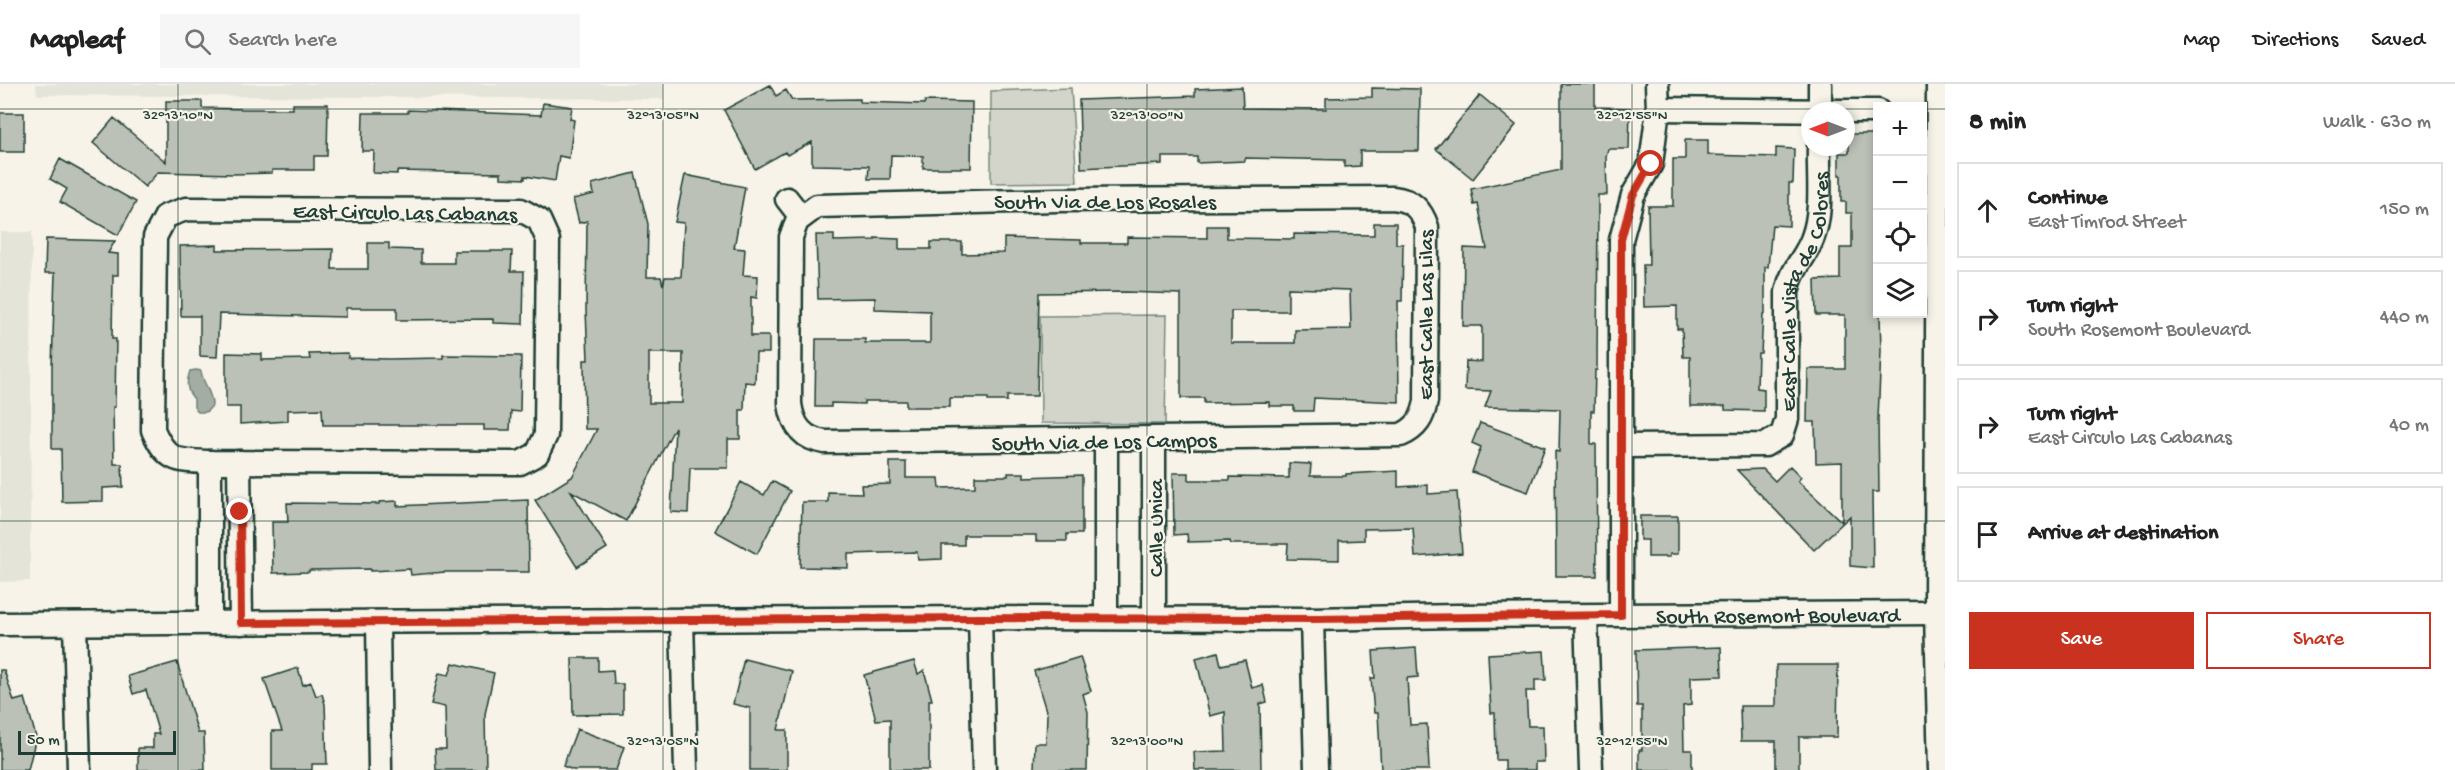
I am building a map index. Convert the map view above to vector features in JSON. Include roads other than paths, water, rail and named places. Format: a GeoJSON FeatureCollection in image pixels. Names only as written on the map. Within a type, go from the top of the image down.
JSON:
{"type":"FeatureCollection","features":[{"type":"Feature","properties":{"kind":"street"},"geometry":{"type":"LineString","coordinates":[[1621,615],[1621,240],[1633,195],[1651,164],[1658,109],[1658,84]]}},
{"type":"Feature","properties":{"kind":"street"},"geometry":{"type":"LineString","coordinates":[[1820,84],[1820,102]]}},
{"type":"Feature","properties":{"kind":"street"},"geometry":{"type":"LineString","coordinates":[[1938,84],[1935,110],[1941,469],[1936,613],[1940,770]]}},
{"type":"Feature","properties":{"kind":"street"},"geometry":{"type":"LineString","coordinates":[[1658,109],[1801,111]]}},
{"type":"Feature","properties":{"kind":"street"},"geometry":{"type":"LineString","coordinates":[[1855,111],[1873,111]]}},
{"type":"Feature","properties":{"kind":"street","name":"East Calle Vista de Colores"},"geometry":{"type":"LineString","coordinates":[[1622,446],[1765,445],[1782,435],[1787,419],[1787,292],[1790,275],[1812,240],[1817,223],[1819,156]]}},
{"type":"Feature","properties":{"kind":"street","name":"South Via de Los Rosales"},"geometry":{"type":"LineString","coordinates":[[801,217],[817,206],[852,204],[1393,198],[1418,203]]}},
{"type":"Feature","properties":{"kind":"street"},"geometry":{"type":"LineString","coordinates":[[787,199],[801,217]]}},
{"type":"Feature","properties":{"kind":"street","name":"East Calle Las Lilas"},"geometry":{"type":"LineString","coordinates":[[1418,203],[1427,227],[1428,244],[1426,401],[1420,435]]}},
{"type":"Feature","properties":{"kind":"street","name":"East Circulo Las Cabanas"},"geometry":{"type":"LineString","coordinates":[[186,209],[521,210],[539,220],[548,240],[546,435],[537,454],[520,463],[210,462],[180,461],[161,449],[153,430],[155,237],[166,216],[186,209]]}},
{"type":"Feature","properties":{"kind":"street","name":"South Via de Los Campos"},"geometry":{"type":"LineString","coordinates":[[801,217],[793,227],[790,245],[790,404],[793,420],[791,433],[825,442],[1420,435]]}},
{"type":"Feature","properties":{"kind":"street","name":"Calle Unica"},"geometry":{"type":"LineString","coordinates":[[1154,439],[1154,617]]}},
{"type":"Feature","properties":{"kind":"street"},"geometry":{"type":"LineString","coordinates":[[1106,440],[1106,618]]}},
{"type":"Feature","properties":{"kind":"street"},"geometry":{"type":"LineString","coordinates":[[210,462],[210,623]]}},
{"type":"Feature","properties":{"kind":"street"},"geometry":{"type":"LineString","coordinates":[[239,462],[241,623]]}},
{"type":"Feature","properties":{"kind":"street","name":"South Rosemont Boulevard"},"geometry":{"type":"LineString","coordinates":[[0,624],[1154,617],[1312,619],[1936,613]]}},
{"type":"Feature","properties":{"kind":"street"},"geometry":{"type":"LineString","coordinates":[[1586,616],[1591,770]]}},
{"type":"Feature","properties":{"kind":"street"},"geometry":{"type":"LineString","coordinates":[[980,618],[984,770]]}},
{"type":"Feature","properties":{"kind":"street"},"geometry":{"type":"LineString","coordinates":[[1312,619],[1316,770]]}},
{"type":"Feature","properties":{"kind":"street"},"geometry":{"type":"LineString","coordinates":[[682,620],[686,770]]}},
{"type":"Feature","properties":{"kind":"street"},"geometry":{"type":"LineString","coordinates":[[378,622],[380,770]]}},
{"type":"Feature","properties":{"kind":"street"},"geometry":{"type":"LineString","coordinates":[[75,624],[79,770]]}}]}
